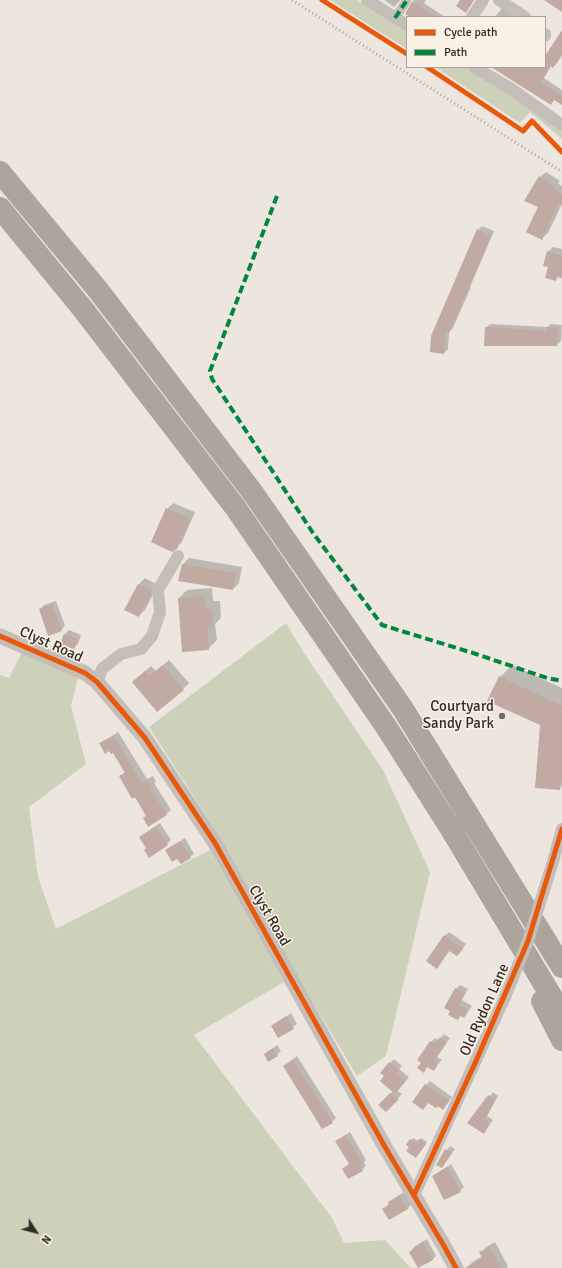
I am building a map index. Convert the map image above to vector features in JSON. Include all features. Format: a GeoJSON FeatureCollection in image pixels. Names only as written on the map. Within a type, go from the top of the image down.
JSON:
{"type":"FeatureCollection","features":[{"type":"Feature","properties":{"kind":"highway"},"geometry":{"type":"LineString","coordinates":[[0,172],[98,290],[253,492],[403,709],[521,898],[562,967]]}},
{"type":"Feature","properties":{"kind":"highway"},"geometry":{"type":"LineString","coordinates":[[0,208],[82,308],[235,507],[387,728],[562,1014]]}},
{"type":"Feature","properties":{"kind":"highway"},"geometry":{"type":"LineString","coordinates":[[521,898],[546,924],[562,949]]}},
{"type":"Feature","properties":{"kind":"highway"},"geometry":{"type":"LineString","coordinates":[[505,920],[553,1025],[562,1040]]}},
{"type":"Feature","properties":{"kind":"street"},"geometry":{"type":"LineString","coordinates":[[367,0],[406,24]]}},
{"type":"Feature","properties":{"kind":"street"},"geometry":{"type":"LineString","coordinates":[[395,18],[407,0]]}},
{"type":"Feature","properties":{"kind":"street"},"geometry":{"type":"LineString","coordinates":[[473,16],[483,0]]}},
{"type":"Feature","properties":{"kind":"street"},"geometry":{"type":"LineString","coordinates":[[499,0],[518,5],[524,16]]}},
{"type":"Feature","properties":{"kind":"street"},"geometry":{"type":"LineString","coordinates":[[476,68],[513,90],[562,125]]}},
{"type":"Feature","properties":{"kind":"street"},"geometry":{"type":"LineString","coordinates":[[97,682],[102,669],[121,654],[141,649],[152,636],[160,612],[158,590],[178,556]]}},
{"type":"Feature","properties":{"kind":"street","name":"Clyst Road"},"geometry":{"type":"LineString","coordinates":[[0,636],[85,673],[97,682],[145,738],[215,843],[385,1147],[456,1268]]}},
{"type":"Feature","properties":{"kind":"street","name":"Old Rydon Lane"},"geometry":{"type":"LineString","coordinates":[[414,1195],[505,997],[528,941],[562,829]]}},
{"type":"Feature","properties":{"kind":"green space"},"geometry":{"type":"Polygon","coordinates":[[[330,0],[357,0],[406,29],[406,48],[330,0]]]}},
{"type":"Feature","properties":{"kind":"green space"},"geometry":{"type":"Polygon","coordinates":[[[437,68],[469,68],[556,125],[562,132],[562,139],[530,112],[520,123],[437,68]]]}},
{"type":"Feature","properties":{"kind":"green space"},"geometry":{"type":"Polygon","coordinates":[[[286,623],[304,653],[383,770],[430,872],[386,1056],[357,1076],[296,974],[222,840],[149,727],[286,623]]]}},
{"type":"Feature","properties":{"kind":"green space"},"geometry":{"type":"Polygon","coordinates":[[[23,650],[78,677],[71,706],[86,764],[29,807],[38,877],[56,929],[210,850],[284,982],[194,1035],[332,1218],[344,1243],[385,1240],[411,1268],[0,1268],[0,675],[9,678],[23,650]]]}},
{"type":"Feature","properties":{"kind":"building"},"geometry":{"type":"Polygon","coordinates":[[[460,0],[474,0],[466,13],[456,6],[460,0]]]}},
{"type":"Feature","properties":{"kind":"building"},"geometry":{"type":"Polygon","coordinates":[[[544,0],[562,0],[562,12],[544,0]]]}},
{"type":"Feature","properties":{"kind":"building"},"geometry":{"type":"Polygon","coordinates":[[[412,2],[434,16],[408,16],[405,14],[412,2]]]}},
{"type":"Feature","properties":{"kind":"building"},"geometry":{"type":"Polygon","coordinates":[[[562,30],[562,55],[553,68],[551,66],[541,82],[562,96],[562,105],[554,100],[551,105],[493,68],[546,68],[546,54],[562,30]]]}},
{"type":"Feature","properties":{"kind":"building"},"geometry":{"type":"Polygon","coordinates":[[[539,176],[555,187],[554,189],[562,195],[562,205],[559,203],[542,240],[526,232],[538,207],[524,201],[539,176]]]}},
{"type":"Feature","properties":{"kind":"building"},"geometry":{"type":"Polygon","coordinates":[[[477,229],[491,236],[449,333],[446,332],[444,354],[430,352],[431,336],[477,229]]]}},
{"type":"Feature","properties":{"kind":"building"},"geometry":{"type":"Polygon","coordinates":[[[547,251],[562,256],[562,278],[557,277],[556,281],[545,278],[548,267],[543,266],[547,251]]]}},
{"type":"Feature","properties":{"kind":"building"},"geometry":{"type":"Polygon","coordinates":[[[485,327],[546,331],[546,327],[558,328],[557,346],[484,346],[485,327]]]}},
{"type":"Feature","properties":{"kind":"building"},"geometry":{"type":"Polygon","coordinates":[[[166,508],[190,519],[177,549],[172,552],[151,542],[166,508]]]}},
{"type":"Feature","properties":{"kind":"building"},"geometry":{"type":"Polygon","coordinates":[[[182,564],[236,573],[233,590],[178,581],[182,564]]]}},
{"type":"Feature","properties":{"kind":"building"},"geometry":{"type":"Polygon","coordinates":[[[138,584],[151,590],[151,594],[139,617],[124,610],[138,584]]]}},
{"type":"Feature","properties":{"kind":"building"},"geometry":{"type":"Polygon","coordinates":[[[204,596],[206,609],[212,609],[213,627],[207,628],[209,650],[182,652],[178,598],[204,596]]]}},
{"type":"Feature","properties":{"kind":"building"},"geometry":{"type":"Polygon","coordinates":[[[52,604],[62,631],[48,636],[39,609],[52,604]]]}},
{"type":"Feature","properties":{"kind":"building"},"geometry":{"type":"Polygon","coordinates":[[[64,634],[78,639],[74,649],[60,644],[64,634]]]}},
{"type":"Feature","properties":{"kind":"building"},"geometry":{"type":"Polygon","coordinates":[[[163,665],[184,690],[157,712],[132,682],[145,671],[149,676],[163,665]]]}},
{"type":"Feature","properties":{"kind":"building"},"geometry":{"type":"Polygon","coordinates":[[[499,676],[562,706],[562,773],[560,790],[535,788],[540,725],[487,701],[499,676]]]}},
{"type":"Feature","properties":{"kind":"building"},"geometry":{"type":"Polygon","coordinates":[[[113,736],[142,783],[148,780],[152,787],[150,788],[167,815],[148,827],[143,818],[146,816],[135,797],[132,799],[119,776],[125,773],[113,753],[111,754],[109,751],[105,754],[99,743],[113,736]]]}},
{"type":"Feature","properties":{"kind":"building"},"geometry":{"type":"Polygon","coordinates":[[[156,826],[168,845],[149,858],[144,850],[146,848],[139,837],[156,826]]]}},
{"type":"Feature","properties":{"kind":"building"},"geometry":{"type":"Polygon","coordinates":[[[180,841],[191,858],[181,864],[177,859],[172,862],[165,850],[180,841]]]}},
{"type":"Feature","properties":{"kind":"building"},"geometry":{"type":"Polygon","coordinates":[[[444,935],[463,949],[457,956],[449,951],[437,969],[426,961],[444,935]]]}},
{"type":"Feature","properties":{"kind":"building"},"geometry":{"type":"Polygon","coordinates":[[[455,988],[465,993],[459,1005],[469,1010],[464,1018],[460,1016],[458,1020],[448,1015],[450,1011],[444,1008],[455,988]]]}},
{"type":"Feature","properties":{"kind":"building"},"geometry":{"type":"Polygon","coordinates":[[[286,1016],[294,1029],[278,1038],[271,1026],[286,1016]]]}},
{"type":"Feature","properties":{"kind":"building"},"geometry":{"type":"Polygon","coordinates":[[[440,1037],[447,1042],[434,1061],[438,1064],[434,1071],[427,1067],[424,1073],[417,1068],[421,1063],[417,1060],[430,1041],[435,1044],[440,1037]]]}},
{"type":"Feature","properties":{"kind":"building"},"geometry":{"type":"Polygon","coordinates":[[[273,1048],[278,1056],[268,1062],[264,1054],[273,1048]]]}},
{"type":"Feature","properties":{"kind":"building"},"geometry":{"type":"Polygon","coordinates":[[[293,1060],[333,1123],[322,1129],[283,1066],[293,1060]]]}},
{"type":"Feature","properties":{"kind":"building"},"geometry":{"type":"Polygon","coordinates":[[[389,1062],[399,1070],[396,1073],[406,1081],[395,1094],[380,1081],[384,1076],[380,1073],[389,1062]]]}},
{"type":"Feature","properties":{"kind":"building"},"geometry":{"type":"Polygon","coordinates":[[[425,1084],[449,1101],[443,1110],[438,1106],[436,1108],[428,1103],[423,1110],[412,1102],[425,1084]]]}},
{"type":"Feature","properties":{"kind":"building"},"geometry":{"type":"Polygon","coordinates":[[[390,1093],[399,1099],[386,1112],[378,1105],[390,1093]]]}},
{"type":"Feature","properties":{"kind":"building"},"geometry":{"type":"Polygon","coordinates":[[[488,1095],[495,1100],[485,1120],[490,1124],[484,1134],[467,1123],[488,1095]]]}},
{"type":"Feature","properties":{"kind":"building"},"geometry":{"type":"Polygon","coordinates":[[[346,1135],[363,1165],[360,1166],[363,1171],[348,1179],[342,1169],[349,1164],[335,1141],[346,1135]]]}},
{"type":"Feature","properties":{"kind":"building"},"geometry":{"type":"Polygon","coordinates":[[[410,1139],[416,1143],[419,1139],[426,1144],[416,1158],[406,1151],[409,1147],[406,1145],[410,1139]]]}},
{"type":"Feature","properties":{"kind":"building"},"geometry":{"type":"Polygon","coordinates":[[[445,1149],[452,1153],[442,1168],[436,1165],[445,1149]]]}},
{"type":"Feature","properties":{"kind":"building"},"geometry":{"type":"Polygon","coordinates":[[[447,1167],[461,1192],[444,1200],[432,1176],[447,1167]]]}},
{"type":"Feature","properties":{"kind":"building"},"geometry":{"type":"Polygon","coordinates":[[[400,1196],[408,1209],[389,1220],[382,1209],[389,1205],[388,1202],[400,1196]]]}},
{"type":"Feature","properties":{"kind":"building"},"geometry":{"type":"Polygon","coordinates":[[[423,1243],[433,1260],[418,1268],[409,1252],[423,1243]]]}},
{"type":"Feature","properties":{"kind":"building"},"geometry":{"type":"Polygon","coordinates":[[[489,1247],[501,1268],[465,1268],[482,1258],[479,1252],[489,1247]]]}},
{"type":"Feature","properties":{"kind":"railway"},"geometry":{"type":"LineString","coordinates":[[292,0],[562,172]]}},
{"type":"Feature","properties":{"kind":"marked path"},"geometry":{"type":"LineString","coordinates":[[395,18],[407,0]]}},
{"type":"Feature","properties":{"kind":"marked path"},"geometry":{"type":"LineString","coordinates":[[277,196],[210,371],[212,379],[313,533],[382,625],[547,678],[562,681]]}},
{"type":"Feature","properties":{"kind":"cycle path"},"geometry":{"type":"LineString","coordinates":[[322,0],[406,53]]}},
{"type":"Feature","properties":{"kind":"cycle path"},"geometry":{"type":"LineString","coordinates":[[428,68],[523,131],[532,121],[562,152]]}},
{"type":"Feature","properties":{"kind":"cycle path"},"geometry":{"type":"LineString","coordinates":[[0,636],[85,673],[97,682],[145,738],[215,843],[385,1147],[456,1268]]}},
{"type":"Feature","properties":{"kind":"cycle path"},"geometry":{"type":"LineString","coordinates":[[414,1195],[476,1061],[528,941],[562,829]]}},
{"type":"Feature","properties":{"kind":"place","name":"Courtyard Sandy Park"},"geometry":{"type":"Point","coordinates":[502,716]}}]}
